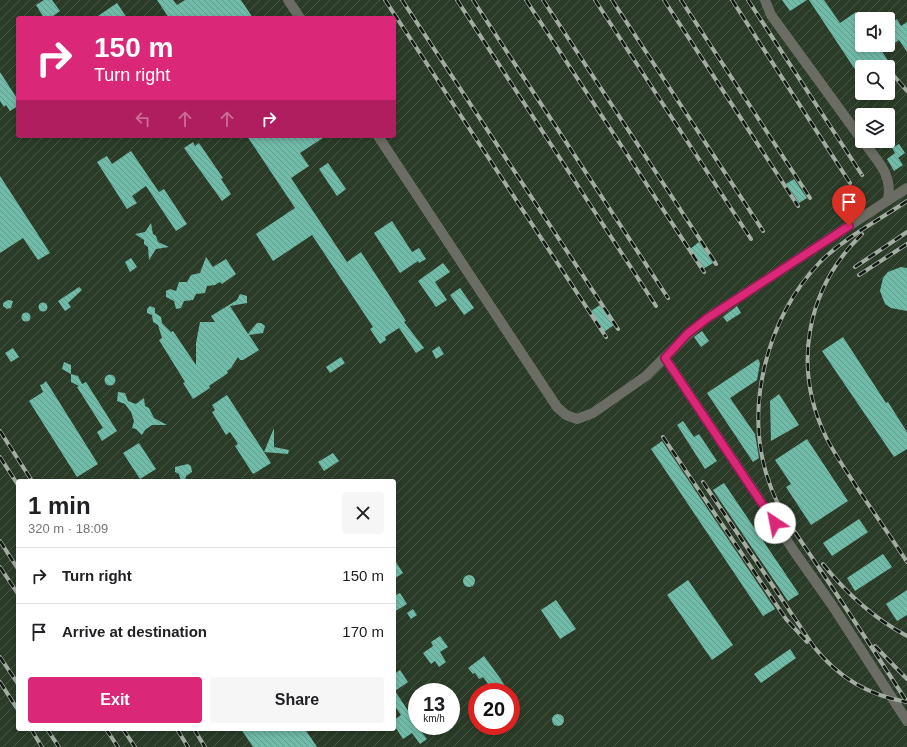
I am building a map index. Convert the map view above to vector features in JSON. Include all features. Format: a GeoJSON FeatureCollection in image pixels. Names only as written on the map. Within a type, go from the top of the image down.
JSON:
{"type":"FeatureCollection","features":[{"type":"Feature","properties":{"kind":"lane"},"geometry":{"type":"LineString","coordinates":[[288,0],[299,16]]}},
{"type":"Feature","properties":{"kind":"lane"},"geometry":{"type":"LineString","coordinates":[[765,0],[770,15],[855,130]]}},
{"type":"Feature","properties":{"kind":"lane"},"geometry":{"type":"LineString","coordinates":[[379,138],[561,412],[577,418],[593,413],[646,376],[687,334],[706,319],[907,188]]}},
{"type":"Feature","properties":{"kind":"lane"},"geometry":{"type":"LineString","coordinates":[[868,148],[888,177],[890,191],[888,200]]}},
{"type":"Feature","properties":{"kind":"lane"},"geometry":{"type":"LineString","coordinates":[[665,358],[796,554],[832,605],[907,721]]}},
{"type":"Feature","properties":{"kind":"shaded area"},"geometry":{"type":"Polygon","coordinates":[[[0,0],[907,0],[907,747],[0,747],[0,0]]]}},
{"type":"Feature","properties":{"kind":"building"},"geometry":{"type":"Polygon","coordinates":[[[44,0],[52,0],[60,11],[53,16],[43,16],[36,5],[44,0]]]}},
{"type":"Feature","properties":{"kind":"building"},"geometry":{"type":"Polygon","coordinates":[[[157,0],[173,0],[177,5],[185,0],[241,0],[252,16],[168,16],[157,0]]]}},
{"type":"Feature","properties":{"kind":"building"},"geometry":{"type":"Polygon","coordinates":[[[782,0],[807,0],[790,11],[782,0]]]}},
{"type":"Feature","properties":{"kind":"building"},"geometry":{"type":"Polygon","coordinates":[[[809,0],[824,0],[840,23],[855,13],[855,52],[882,52],[888,60],[855,60],[855,69],[809,0]]]}},
{"type":"Feature","properties":{"kind":"building"},"geometry":{"type":"Polygon","coordinates":[[[117,3],[126,16],[98,16],[117,3]]]}},
{"type":"Feature","properties":{"kind":"building"},"geometry":{"type":"Polygon","coordinates":[[[897,19],[901,26],[907,22],[907,52],[899,40],[895,43],[895,20],[897,19]]]}},
{"type":"Feature","properties":{"kind":"building"},"geometry":{"type":"Polygon","coordinates":[[[0,72],[16,97],[16,107],[10,111],[6,105],[4,107],[0,101],[0,72]]]}},
{"type":"Feature","properties":{"kind":"building"},"geometry":{"type":"Polygon","coordinates":[[[248,138],[323,138],[300,153],[309,166],[291,178],[347,262],[361,252],[406,321],[404,322],[424,348],[416,353],[399,328],[385,337],[386,340],[380,344],[370,329],[373,327],[312,235],[273,261],[256,234],[295,208],[248,138]]]}},
{"type":"Feature","properties":{"kind":"building"},"geometry":{"type":"Polygon","coordinates":[[[193,142],[195,146],[199,143],[223,178],[221,179],[231,194],[222,201],[184,148],[193,142]]]}},
{"type":"Feature","properties":{"kind":"building"},"geometry":{"type":"Polygon","coordinates":[[[899,144],[905,153],[898,158],[892,148],[895,148],[895,146],[899,144]]]}},
{"type":"Feature","properties":{"kind":"building"},"geometry":{"type":"Polygon","coordinates":[[[131,151],[159,192],[164,189],[187,224],[176,231],[146,186],[132,196],[137,203],[127,209],[97,162],[107,156],[112,164],[131,151]]]}},
{"type":"Feature","properties":{"kind":"building"},"geometry":{"type":"Polygon","coordinates":[[[895,153],[903,165],[894,171],[887,159],[895,153]]]}},
{"type":"Feature","properties":{"kind":"building"},"geometry":{"type":"Polygon","coordinates":[[[328,163],[346,189],[337,196],[319,169],[328,163]]]}},
{"type":"Feature","properties":{"kind":"building"},"geometry":{"type":"Polygon","coordinates":[[[0,176],[50,253],[38,260],[23,238],[0,253],[0,176]]]}},
{"type":"Feature","properties":{"kind":"building"},"geometry":{"type":"Polygon","coordinates":[[[794,179],[807,198],[799,203],[786,184],[794,179]]]}},
{"type":"Feature","properties":{"kind":"building"},"geometry":{"type":"Polygon","coordinates":[[[392,221],[412,252],[419,248],[426,259],[419,263],[418,261],[400,273],[374,233],[392,221]]]}},
{"type":"Feature","properties":{"kind":"building"},"geometry":{"type":"Polygon","coordinates":[[[151,223],[153,234],[156,236],[158,242],[169,247],[156,249],[149,260],[148,247],[144,244],[144,240],[135,234],[145,232],[151,223]]]}},
{"type":"Feature","properties":{"kind":"building"},"geometry":{"type":"Polygon","coordinates":[[[699,242],[713,263],[703,269],[690,249],[699,242]]]}},
{"type":"Feature","properties":{"kind":"building"},"geometry":{"type":"Polygon","coordinates":[[[206,257],[213,267],[226,259],[236,274],[222,284],[220,282],[215,285],[207,286],[205,293],[196,294],[193,300],[184,301],[181,308],[176,309],[174,301],[166,297],[166,291],[170,289],[176,291],[179,282],[187,282],[191,275],[200,273],[206,257]]]}},
{"type":"Feature","properties":{"kind":"building"},"geometry":{"type":"Polygon","coordinates":[[[131,258],[137,267],[130,272],[125,262],[131,258]]]}},
{"type":"Feature","properties":{"kind":"building"},"geometry":{"type":"Polygon","coordinates":[[[443,263],[450,272],[435,282],[447,300],[436,307],[418,281],[443,263]]]}},
{"type":"Feature","properties":{"kind":"building"},"geometry":{"type":"Polygon","coordinates":[[[901,267],[907,268],[907,311],[891,308],[885,304],[880,291],[883,278],[888,272],[901,267]]]}},
{"type":"Feature","properties":{"kind":"building"},"geometry":{"type":"Polygon","coordinates":[[[79,287],[82,290],[68,303],[71,307],[65,311],[58,301],[79,287]]]}},
{"type":"Feature","properties":{"kind":"building"},"geometry":{"type":"Polygon","coordinates":[[[460,288],[474,308],[464,315],[450,295],[460,288]]]}},
{"type":"Feature","properties":{"kind":"building"},"geometry":{"type":"Polygon","coordinates":[[[240,294],[247,296],[247,303],[230,306],[248,334],[257,323],[261,323],[265,326],[263,333],[249,335],[259,350],[243,360],[240,360],[238,357],[231,368],[227,371],[228,373],[209,386],[210,388],[193,399],[183,383],[185,382],[159,340],[162,338],[158,325],[153,322],[152,315],[147,313],[147,309],[150,306],[155,308],[155,313],[161,317],[162,323],[171,332],[173,331],[196,365],[196,343],[200,322],[215,322],[211,316],[237,300],[240,294]]]}},
{"type":"Feature","properties":{"kind":"building"},"geometry":{"type":"Polygon","coordinates":[[[8,300],[13,301],[11,308],[7,309],[3,306],[3,303],[8,300]]]}},
{"type":"Feature","properties":{"kind":"building"},"geometry":{"type":"Polygon","coordinates":[[[43,302],[48,307],[43,312],[38,307],[43,302]]]}},
{"type":"Feature","properties":{"kind":"building"},"geometry":{"type":"Polygon","coordinates":[[[600,305],[614,325],[604,332],[591,311],[600,305]]]}},
{"type":"Feature","properties":{"kind":"building"},"geometry":{"type":"Polygon","coordinates":[[[737,306],[741,313],[727,322],[723,317],[737,306]]]}},
{"type":"Feature","properties":{"kind":"building"},"geometry":{"type":"Polygon","coordinates":[[[26,312],[31,317],[26,322],[21,317],[26,312]]]}},
{"type":"Feature","properties":{"kind":"building"},"geometry":{"type":"Polygon","coordinates":[[[702,331],[709,341],[701,347],[694,337],[702,331]]]}},
{"type":"Feature","properties":{"kind":"building"},"geometry":{"type":"Polygon","coordinates":[[[843,337],[886,403],[888,402],[907,432],[907,449],[894,457],[822,351],[843,337]]]}},
{"type":"Feature","properties":{"kind":"building"},"geometry":{"type":"Polygon","coordinates":[[[439,346],[444,354],[436,359],[432,351],[439,346]]]}},
{"type":"Feature","properties":{"kind":"building"},"geometry":{"type":"Polygon","coordinates":[[[13,348],[19,357],[11,362],[5,353],[13,348]]]}},
{"type":"Feature","properties":{"kind":"building"},"geometry":{"type":"Polygon","coordinates":[[[341,357],[345,363],[330,373],[326,367],[341,357]]]}},
{"type":"Feature","properties":{"kind":"building"},"geometry":{"type":"Polygon","coordinates":[[[758,359],[760,363],[757,380],[730,398],[755,434],[759,458],[753,462],[707,393],[758,359]]]}},
{"type":"Feature","properties":{"kind":"building"},"geometry":{"type":"Polygon","coordinates":[[[64,362],[71,365],[71,374],[62,369],[64,362]]]}},
{"type":"Feature","properties":{"kind":"building"},"geometry":{"type":"Polygon","coordinates":[[[71,374],[78,376],[82,384],[86,382],[117,431],[102,441],[97,432],[103,428],[77,387],[79,386],[71,382],[71,374]]]}},
{"type":"Feature","properties":{"kind":"building"},"geometry":{"type":"Polygon","coordinates":[[[110,374],[114,376],[116,380],[114,384],[110,386],[106,384],[104,380],[106,376],[110,374]]]}},
{"type":"Feature","properties":{"kind":"building"},"geometry":{"type":"Polygon","coordinates":[[[46,381],[98,464],[77,477],[29,401],[43,392],[40,385],[46,381]]]}},
{"type":"Feature","properties":{"kind":"building"},"geometry":{"type":"Polygon","coordinates":[[[118,392],[125,393],[128,401],[136,404],[144,398],[145,406],[149,408],[154,418],[167,425],[152,425],[145,430],[142,435],[136,429],[132,428],[134,421],[131,412],[125,404],[117,401],[118,392]]]}},
{"type":"Feature","properties":{"kind":"building"},"geometry":{"type":"Polygon","coordinates":[[[779,394],[799,425],[771,441],[770,401],[779,394]]]}},
{"type":"Feature","properties":{"kind":"building"},"geometry":{"type":"Polygon","coordinates":[[[227,395],[271,463],[253,474],[235,446],[238,444],[230,432],[226,435],[212,412],[215,410],[212,405],[227,395]]]}},
{"type":"Feature","properties":{"kind":"building"},"geometry":{"type":"Polygon","coordinates":[[[683,421],[694,437],[699,434],[717,461],[705,469],[677,425],[683,421]]]}},
{"type":"Feature","properties":{"kind":"building"},"geometry":{"type":"Polygon","coordinates":[[[274,428],[274,447],[289,450],[288,454],[264,452],[274,428]]]}},
{"type":"Feature","properties":{"kind":"building"},"geometry":{"type":"Polygon","coordinates":[[[807,439],[848,501],[811,525],[786,487],[791,484],[775,460],[807,439]]]}},
{"type":"Feature","properties":{"kind":"building"},"geometry":{"type":"Polygon","coordinates":[[[662,441],[775,609],[763,616],[651,449],[662,441]]]}},
{"type":"Feature","properties":{"kind":"building"},"geometry":{"type":"Polygon","coordinates":[[[139,443],[156,469],[140,479],[123,453],[139,443]]]}},
{"type":"Feature","properties":{"kind":"building"},"geometry":{"type":"Polygon","coordinates":[[[333,453],[339,461],[324,471],[318,462],[333,453]]]}},
{"type":"Feature","properties":{"kind":"building"},"geometry":{"type":"Polygon","coordinates":[[[188,464],[191,466],[192,472],[186,476],[185,479],[180,479],[179,474],[175,472],[175,467],[188,464]]]}},
{"type":"Feature","properties":{"kind":"building"},"geometry":{"type":"Polygon","coordinates":[[[724,483],[799,594],[788,601],[713,490],[724,483]]]}},
{"type":"Feature","properties":{"kind":"building"},"geometry":{"type":"Polygon","coordinates":[[[859,519],[868,532],[832,556],[823,543],[859,519]]]}},
{"type":"Feature","properties":{"kind":"building"},"geometry":{"type":"Polygon","coordinates":[[[883,554],[892,567],[855,591],[847,578],[883,554]]]}},
{"type":"Feature","properties":{"kind":"building"},"geometry":{"type":"Polygon","coordinates":[[[396,562],[403,573],[396,578],[396,562]]]}},
{"type":"Feature","properties":{"kind":"building"},"geometry":{"type":"Polygon","coordinates":[[[467,575],[471,575],[475,581],[471,587],[467,587],[463,583],[463,579],[467,575]]]}},
{"type":"Feature","properties":{"kind":"building"},"geometry":{"type":"Polygon","coordinates":[[[688,580],[733,645],[712,660],[667,595],[688,580]]]}},
{"type":"Feature","properties":{"kind":"building"},"geometry":{"type":"Polygon","coordinates":[[[907,590],[907,615],[897,621],[886,604],[907,590]]]}},
{"type":"Feature","properties":{"kind":"building"},"geometry":{"type":"Polygon","coordinates":[[[400,593],[407,604],[396,611],[396,595],[400,593]]]}},
{"type":"Feature","properties":{"kind":"building"},"geometry":{"type":"Polygon","coordinates":[[[556,600],[576,629],[560,639],[541,610],[556,600]]]}},
{"type":"Feature","properties":{"kind":"building"},"geometry":{"type":"Polygon","coordinates":[[[413,609],[417,615],[411,619],[407,613],[413,609]]]}},
{"type":"Feature","properties":{"kind":"building"},"geometry":{"type":"Polygon","coordinates":[[[440,636],[448,647],[440,652],[446,662],[439,667],[435,661],[431,664],[423,653],[433,646],[431,642],[440,636]]]}},
{"type":"Feature","properties":{"kind":"building"},"geometry":{"type":"Polygon","coordinates":[[[790,649],[796,658],[761,683],[754,674],[790,649]]]}},
{"type":"Feature","properties":{"kind":"building"},"geometry":{"type":"Polygon","coordinates":[[[484,656],[503,683],[487,683],[483,677],[479,679],[475,673],[473,674],[468,668],[484,656]]]}},
{"type":"Feature","properties":{"kind":"building"},"geometry":{"type":"Polygon","coordinates":[[[400,670],[408,682],[396,690],[396,673],[400,670]]]}},
{"type":"Feature","properties":{"kind":"building"},"geometry":{"type":"Polygon","coordinates":[[[396,692],[408,710],[409,735],[403,739],[396,728],[396,719],[401,715],[396,708],[396,692]]]}},
{"type":"Feature","properties":{"kind":"building"},"geometry":{"type":"Polygon","coordinates":[[[556,714],[560,714],[564,720],[560,726],[556,726],[552,722],[552,718],[556,714]]]}},
{"type":"Feature","properties":{"kind":"building"},"geometry":{"type":"Polygon","coordinates":[[[242,731],[306,731],[317,747],[253,747],[242,731]]]}},
{"type":"Feature","properties":{"kind":"building"},"geometry":{"type":"Polygon","coordinates":[[[413,735],[424,735],[427,739],[420,744],[413,735]]]}},
{"type":"Feature","properties":{"kind":"railway"},"geometry":{"type":"LineString","coordinates":[[385,0],[395,16]]}},
{"type":"Feature","properties":{"kind":"railway"},"geometry":{"type":"LineString","coordinates":[[402,0],[618,329]]}},
{"type":"Feature","properties":{"kind":"railway"},"geometry":{"type":"LineString","coordinates":[[457,0],[656,306]]}},
{"type":"Feature","properties":{"kind":"railway"},"geometry":{"type":"LineString","coordinates":[[473,0],[668,298]]}},
{"type":"Feature","properties":{"kind":"railway"},"geometry":{"type":"LineString","coordinates":[[526,0],[704,272]]}},
{"type":"Feature","properties":{"kind":"railway"},"geometry":{"type":"LineString","coordinates":[[543,0],[716,264]]}},
{"type":"Feature","properties":{"kind":"railway"},"geometry":{"type":"LineString","coordinates":[[595,0],[751,239]]}},
{"type":"Feature","properties":{"kind":"railway"},"geometry":{"type":"LineString","coordinates":[[612,0],[763,231]]}},
{"type":"Feature","properties":{"kind":"railway"},"geometry":{"type":"LineString","coordinates":[[664,0],[798,206]]}},
{"type":"Feature","properties":{"kind":"railway"},"geometry":{"type":"LineString","coordinates":[[681,0],[810,198]]}},
{"type":"Feature","properties":{"kind":"railway"},"geometry":{"type":"LineString","coordinates":[[732,0],[850,183]]}},
{"type":"Feature","properties":{"kind":"railway"},"geometry":{"type":"LineString","coordinates":[[748,0],[862,175]]}},
{"type":"Feature","properties":{"kind":"railway"},"geometry":{"type":"LineString","coordinates":[[396,17],[606,337]]}},
{"type":"Feature","properties":{"kind":"railway"},"geometry":{"type":"LineString","coordinates":[[895,77],[907,91]]}},
{"type":"Feature","properties":{"kind":"railway"},"geometry":{"type":"LineString","coordinates":[[907,201],[840,245],[820,262],[802,284],[786,310],[774,337],[765,365],[760,395],[759,424],[762,454],[769,482],[778,505],[907,702]]}},
{"type":"Feature","properties":{"kind":"railway"},"geometry":{"type":"LineString","coordinates":[[855,267],[907,232]]}},
{"type":"Feature","properties":{"kind":"railway"},"geometry":{"type":"LineString","coordinates":[[862,234],[843,256],[828,279],[817,304],[810,330],[808,357],[809,383],[815,410],[826,437],[845,470],[907,562]]}},
{"type":"Feature","properties":{"kind":"railway"},"geometry":{"type":"LineString","coordinates":[[859,275],[907,244]]}},
{"type":"Feature","properties":{"kind":"railway"},"geometry":{"type":"LineString","coordinates":[[0,431],[31,479]]}},
{"type":"Feature","properties":{"kind":"railway"},"geometry":{"type":"LineString","coordinates":[[663,437],[786,619],[807,642]]}},
{"type":"Feature","properties":{"kind":"railway"},"geometry":{"type":"LineString","coordinates":[[0,457],[16,482]]}},
{"type":"Feature","properties":{"kind":"railway"},"geometry":{"type":"LineString","coordinates":[[703,482],[814,647],[824,658],[834,668],[855,684],[880,695],[907,702]]}},
{"type":"Feature","properties":{"kind":"railway"},"geometry":{"type":"LineString","coordinates":[[0,541],[16,566]]}},
{"type":"Feature","properties":{"kind":"railway"},"geometry":{"type":"LineString","coordinates":[[823,564],[841,585],[861,604],[883,621],[907,636]]}},
{"type":"Feature","properties":{"kind":"railway"},"geometry":{"type":"LineString","coordinates":[[0,567],[16,591]]}},
{"type":"Feature","properties":{"kind":"railway"},"geometry":{"type":"LineString","coordinates":[[875,646],[907,679]]}},
{"type":"Feature","properties":{"kind":"railway"},"geometry":{"type":"LineString","coordinates":[[0,657],[16,681]]}},
{"type":"Feature","properties":{"kind":"railway"},"geometry":{"type":"LineString","coordinates":[[0,682],[16,707]]}},
{"type":"Feature","properties":{"kind":"railway"},"geometry":{"type":"LineString","coordinates":[[32,731],[42,747]]}},
{"type":"Feature","properties":{"kind":"railway"},"geometry":{"type":"LineString","coordinates":[[48,731],[59,747]]}},
{"type":"Feature","properties":{"kind":"railway"},"geometry":{"type":"LineString","coordinates":[[107,731],[118,747]]}},
{"type":"Feature","properties":{"kind":"railway"},"geometry":{"type":"LineString","coordinates":[[124,731],[135,747]]}},
{"type":"Feature","properties":{"kind":"railway"},"geometry":{"type":"LineString","coordinates":[[178,731],[188,747]]}},
{"type":"Feature","properties":{"kind":"railway"},"geometry":{"type":"LineString","coordinates":[[195,731],[205,747]]}},
{"type":"Feature","properties":{"kind":"route"},"geometry":{"type":"LineString","coordinates":[[775,523],[665,358],[687,334],[706,319],[849,226]]}}]}
